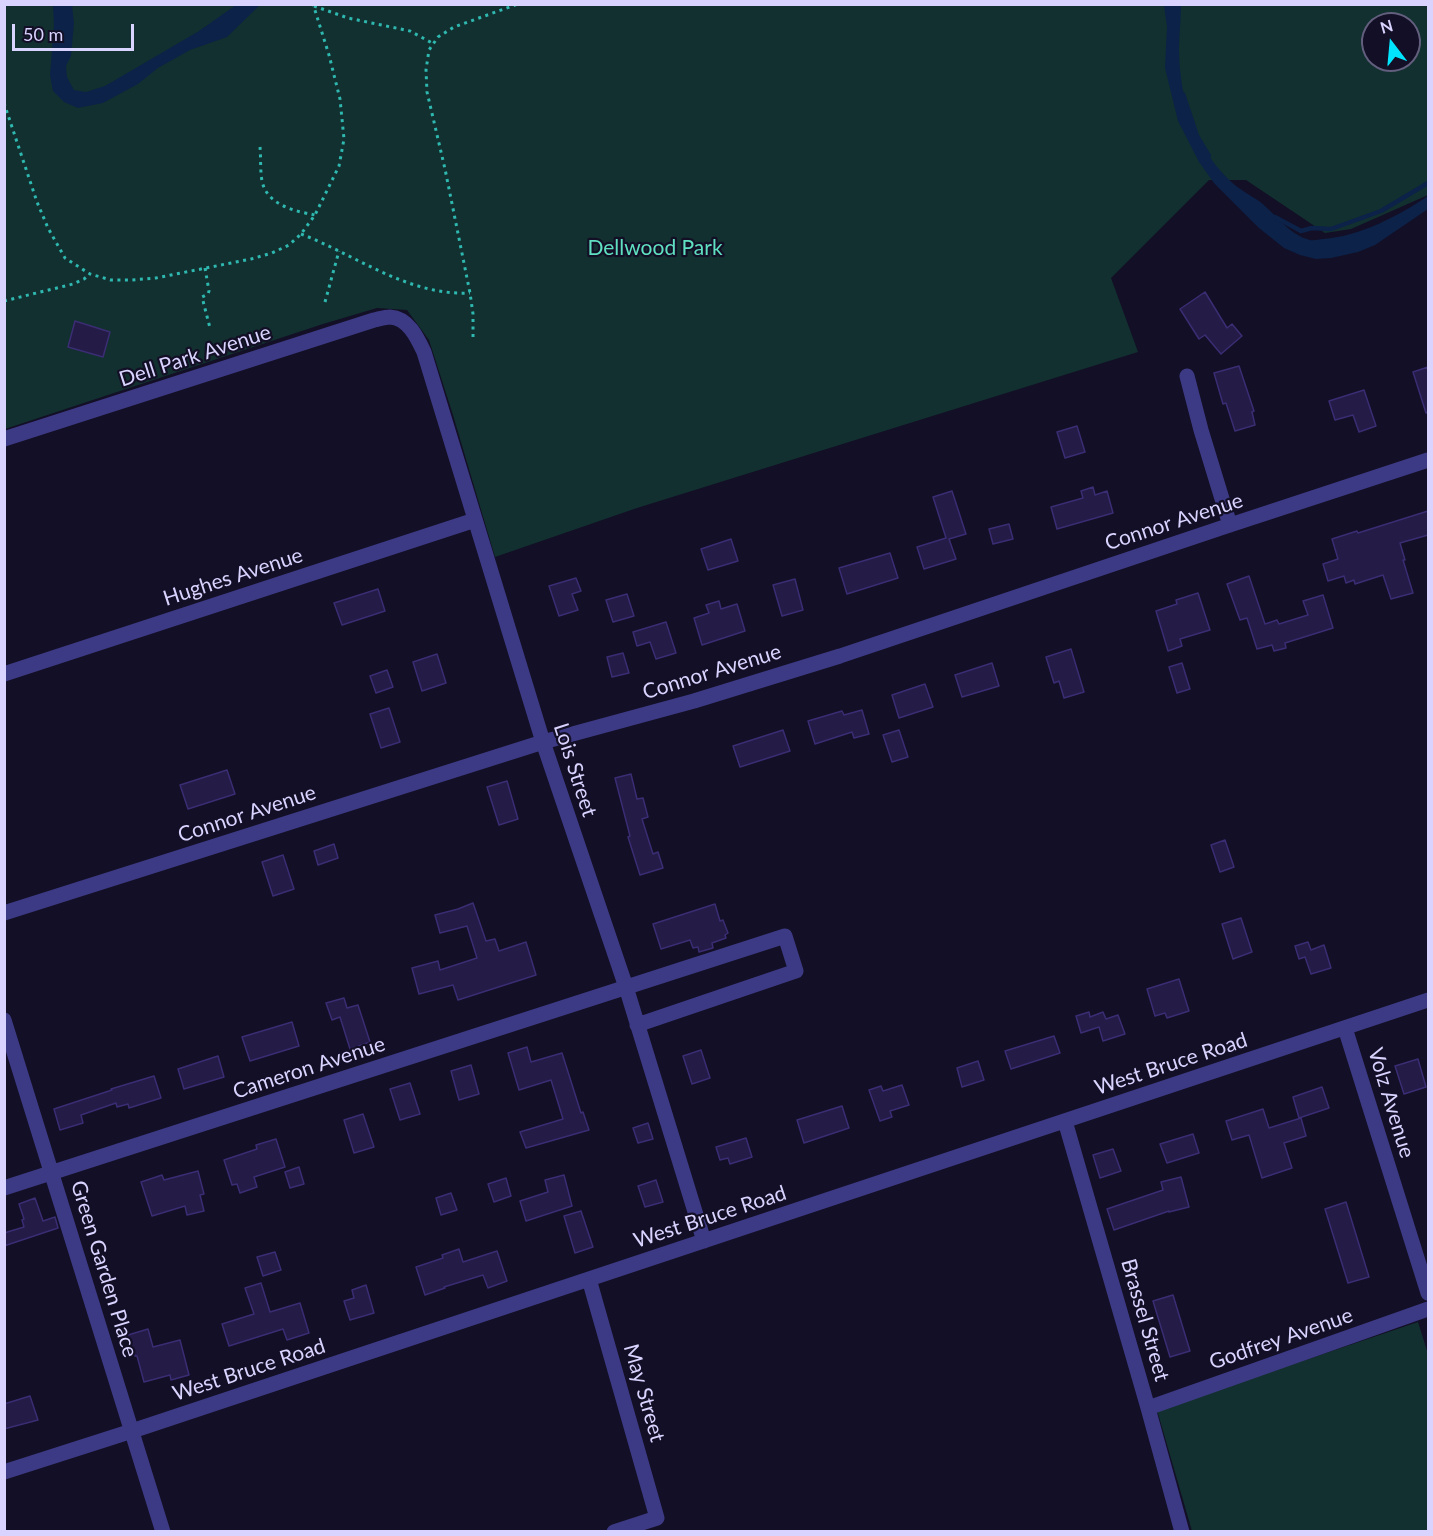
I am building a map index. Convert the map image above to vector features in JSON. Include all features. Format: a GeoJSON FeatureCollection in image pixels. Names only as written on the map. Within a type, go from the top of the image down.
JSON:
{"type":"FeatureCollection","features":[{"type":"Feature","properties":{"kind":"street","name":"Dell Park Avenue"},"geometry":{"type":"LineString","coordinates":[[4,439],[374,320],[388,317],[399,319]]}},
{"type":"Feature","properties":{"kind":"street","name":"Lois Street"},"geometry":{"type":"LineString","coordinates":[[399,319],[410,327],[424,352],[543,742],[626,987],[704,1241]]}},
{"type":"Feature","properties":{"kind":"street"},"geometry":{"type":"LineString","coordinates":[[1187,376],[1230,525]]}},
{"type":"Feature","properties":{"kind":"street","name":"Connor Avenue"},"geometry":{"type":"LineString","coordinates":[[4,913],[543,742],[694,701],[840,656],[1428,460]]}},
{"type":"Feature","properties":{"kind":"street","name":"Hughes Avenue"},"geometry":{"type":"LineString","coordinates":[[4,674],[475,520]]}},
{"type":"Feature","properties":{"kind":"street","name":"Cameron Avenue"},"geometry":{"type":"LineString","coordinates":[[4,1188],[785,936],[795,970],[637,1025]]}},
{"type":"Feature","properties":{"kind":"street","name":"West Bruce Road"},"geometry":{"type":"LineString","coordinates":[[4,1472],[1428,1000]]}},
{"type":"Feature","properties":{"kind":"street","name":"Green Garden Place"},"geometry":{"type":"LineString","coordinates":[[5,1020],[11,1063],[52,1172],[163,1532]]}},
{"type":"Feature","properties":{"kind":"street","name":"Volz Avenue"},"geometry":{"type":"LineString","coordinates":[[1345,1028],[1428,1293]]}},
{"type":"Feature","properties":{"kind":"street","name":"Brassel Street"},"geometry":{"type":"LineString","coordinates":[[1065,1121],[1182,1532]]}},
{"type":"Feature","properties":{"kind":"street","name":"May Street"},"geometry":{"type":"LineString","coordinates":[[590,1279],[657,1518],[614,1532]]}},
{"type":"Feature","properties":{"kind":"street","name":"Godfrey Avenue"},"geometry":{"type":"LineString","coordinates":[[1148,1408],[1428,1309]]}},
{"type":"Feature","properties":{"kind":"path"},"geometry":{"type":"LineString","coordinates":[[473,337],[470,292],[427,92],[426,70],[429,50],[438,37],[454,27],[518,4]]}},
{"type":"Feature","properties":{"kind":"path"},"geometry":{"type":"LineString","coordinates":[[313,5],[348,18],[410,31],[434,44]]}},
{"type":"Feature","properties":{"kind":"path"},"geometry":{"type":"LineString","coordinates":[[4,102],[48,228],[65,258],[90,274],[111,280],[166,276],[272,253],[290,245],[315,215],[339,166],[344,139],[340,99],[313,5]]}},
{"type":"Feature","properties":{"kind":"path"},"geometry":{"type":"LineString","coordinates":[[260,147],[262,182],[268,195],[281,205],[297,212],[315,215]]}},
{"type":"Feature","properties":{"kind":"path"},"geometry":{"type":"LineString","coordinates":[[301,234],[326,243],[381,272],[413,284],[439,292],[470,292]]}},
{"type":"Feature","properties":{"kind":"path"},"geometry":{"type":"LineString","coordinates":[[325,302],[339,251]]}},
{"type":"Feature","properties":{"kind":"path"},"geometry":{"type":"LineString","coordinates":[[205,268],[209,291],[206,296],[202,297],[210,328]]}},
{"type":"Feature","properties":{"kind":"path"},"geometry":{"type":"LineString","coordinates":[[4,301],[73,284],[90,274]]}},
{"type":"Feature","properties":{"kind":"green space","name":"Dellwood Park"},"geometry":{"type":"Polygon","coordinates":[[[4,5],[1428,5],[1428,195],[1351,229],[1325,233],[1246,180],[1209,180],[1111,278],[1138,352],[637,508],[495,557],[429,340],[407,310],[377,308],[5,429],[4,5]]]}},
{"type":"Feature","properties":{"kind":"green space"},"geometry":{"type":"Polygon","coordinates":[[[1418,1322],[1428,1354],[1428,1531],[1192,1531],[1157,1410],[1418,1322]]]}},
{"type":"Feature","properties":{"kind":"water"},"geometry":{"type":"Polygon","coordinates":[[[53,5],[72,5],[74,23],[71,56],[66,66],[67,77],[74,90],[86,92],[105,86],[199,31],[236,5],[260,5],[227,37],[190,50],[158,68],[138,84],[103,103],[78,108],[64,102],[53,91],[50,75],[54,25],[53,5]]]}},
{"type":"Feature","properties":{"kind":"water"},"geometry":{"type":"Polygon","coordinates":[[[1164,5],[1181,5],[1180,69],[1187,107],[1200,141],[1222,172],[1236,186],[1259,201],[1289,229],[1310,240],[1337,237],[1378,224],[1428,196],[1428,209],[1375,245],[1358,252],[1316,259],[1284,248],[1259,228],[1214,183],[1199,162],[1178,121],[1165,68],[1167,27],[1164,5]]]}},
{"type":"Feature","properties":{"kind":"building"},"geometry":{"type":"Polygon","coordinates":[[[1205,292],[1227,328],[1232,324],[1242,336],[1221,354],[1205,335],[1199,339],[1180,309],[1205,292]]]}},
{"type":"Feature","properties":{"kind":"building"},"geometry":{"type":"Polygon","coordinates":[[[75,321],[110,332],[103,357],[68,347],[75,321]]]}},
{"type":"Feature","properties":{"kind":"building"},"geometry":{"type":"Polygon","coordinates":[[[1239,366],[1254,411],[1252,412],[1255,425],[1235,431],[1226,403],[1223,404],[1214,373],[1239,366]]]}},
{"type":"Feature","properties":{"kind":"building"},"geometry":{"type":"Polygon","coordinates":[[[1428,367],[1428,412],[1426,413],[1413,372],[1428,367]]]}},
{"type":"Feature","properties":{"kind":"building"},"geometry":{"type":"Polygon","coordinates":[[[1364,390],[1376,426],[1359,432],[1353,415],[1335,420],[1329,401],[1364,390]]]}},
{"type":"Feature","properties":{"kind":"building"},"geometry":{"type":"Polygon","coordinates":[[[1077,426],[1085,452],[1065,458],[1057,432],[1077,426]]]}},
{"type":"Feature","properties":{"kind":"building"},"geometry":{"type":"Polygon","coordinates":[[[1093,487],[1095,495],[1107,491],[1113,513],[1057,529],[1051,507],[1083,498],[1081,491],[1093,487]]]}},
{"type":"Feature","properties":{"kind":"building"},"geometry":{"type":"Polygon","coordinates":[[[952,491],[966,534],[949,539],[956,559],[924,569],[917,547],[946,538],[933,497],[952,491]]]}},
{"type":"Feature","properties":{"kind":"building"},"geometry":{"type":"Polygon","coordinates":[[[1428,511],[1428,535],[1400,543],[1413,593],[1391,599],[1383,575],[1355,584],[1354,580],[1346,583],[1344,576],[1328,581],[1323,564],[1338,559],[1332,539],[1428,511]]]}},
{"type":"Feature","properties":{"kind":"building"},"geometry":{"type":"Polygon","coordinates":[[[1009,524],[1013,539],[993,544],[989,529],[1009,524]]]}},
{"type":"Feature","properties":{"kind":"building"},"geometry":{"type":"Polygon","coordinates":[[[731,539],[738,561],[708,570],[701,549],[731,539]]]}},
{"type":"Feature","properties":{"kind":"building"},"geometry":{"type":"Polygon","coordinates":[[[890,553],[898,578],[847,594],[839,568],[890,553]]]}},
{"type":"Feature","properties":{"kind":"building"},"geometry":{"type":"Polygon","coordinates":[[[1249,576],[1265,624],[1277,620],[1279,624],[1308,615],[1303,601],[1323,595],[1333,628],[1285,643],[1286,648],[1274,651],[1272,645],[1257,649],[1247,618],[1240,620],[1227,584],[1249,576]]]}},
{"type":"Feature","properties":{"kind":"building"},"geometry":{"type":"Polygon","coordinates":[[[576,578],[581,591],[572,594],[578,610],[559,616],[549,586],[576,578]]]}},
{"type":"Feature","properties":{"kind":"building"},"geometry":{"type":"Polygon","coordinates":[[[795,579],[803,610],[782,616],[773,585],[795,579]]]}},
{"type":"Feature","properties":{"kind":"building"},"geometry":{"type":"Polygon","coordinates":[[[378,589],[385,611],[342,625],[334,603],[378,589]]]}},
{"type":"Feature","properties":{"kind":"building"},"geometry":{"type":"Polygon","coordinates":[[[1198,593],[1210,630],[1180,639],[1182,646],[1168,651],[1156,611],[1177,604],[1176,600],[1198,593]]]}},
{"type":"Feature","properties":{"kind":"building"},"geometry":{"type":"Polygon","coordinates":[[[627,594],[634,616],[613,622],[606,600],[627,594]]]}},
{"type":"Feature","properties":{"kind":"building"},"geometry":{"type":"Polygon","coordinates":[[[719,601],[721,609],[737,604],[745,631],[702,645],[694,618],[709,613],[706,605],[719,601]]]}},
{"type":"Feature","properties":{"kind":"building"},"geometry":{"type":"Polygon","coordinates":[[[666,622],[676,653],[656,659],[650,642],[637,646],[633,632],[666,622]]]}},
{"type":"Feature","properties":{"kind":"building"},"geometry":{"type":"Polygon","coordinates":[[[1071,649],[1084,692],[1064,698],[1059,681],[1054,683],[1046,657],[1071,649]]]}},
{"type":"Feature","properties":{"kind":"building"},"geometry":{"type":"Polygon","coordinates":[[[623,653],[629,673],[612,677],[607,657],[623,653]]]}},
{"type":"Feature","properties":{"kind":"building"},"geometry":{"type":"Polygon","coordinates":[[[437,654],[446,683],[422,691],[413,662],[437,654]]]}},
{"type":"Feature","properties":{"kind":"building"},"geometry":{"type":"Polygon","coordinates":[[[992,663],[999,686],[962,697],[955,675],[992,663]]]}},
{"type":"Feature","properties":{"kind":"building"},"geometry":{"type":"Polygon","coordinates":[[[1182,663],[1190,689],[1177,693],[1169,667],[1182,663]]]}},
{"type":"Feature","properties":{"kind":"building"},"geometry":{"type":"Polygon","coordinates":[[[387,670],[393,687],[376,693],[370,676],[387,670]]]}},
{"type":"Feature","properties":{"kind":"building"},"geometry":{"type":"Polygon","coordinates":[[[925,684],[933,707],[899,718],[892,695],[925,684]]]}},
{"type":"Feature","properties":{"kind":"building"},"geometry":{"type":"Polygon","coordinates":[[[389,708],[400,742],[381,748],[370,714],[389,708]]]}},
{"type":"Feature","properties":{"kind":"building"},"geometry":{"type":"Polygon","coordinates":[[[862,710],[869,734],[854,738],[852,732],[815,744],[808,721],[842,711],[844,715],[862,710]]]}},
{"type":"Feature","properties":{"kind":"building"},"geometry":{"type":"Polygon","coordinates":[[[783,730],[790,751],[740,767],[733,746],[783,730]]]}},
{"type":"Feature","properties":{"kind":"building"},"geometry":{"type":"Polygon","coordinates":[[[899,730],[908,757],[892,762],[883,735],[899,730]]]}},
{"type":"Feature","properties":{"kind":"building"},"geometry":{"type":"Polygon","coordinates":[[[227,770],[235,794],[188,809],[180,785],[227,770]]]}},
{"type":"Feature","properties":{"kind":"building"},"geometry":{"type":"Polygon","coordinates":[[[631,774],[637,799],[643,798],[648,817],[642,819],[653,854],[658,852],[663,868],[640,875],[628,837],[630,836],[615,778],[631,774]]]}},
{"type":"Feature","properties":{"kind":"building"},"geometry":{"type":"Polygon","coordinates":[[[507,781],[518,819],[499,825],[487,787],[507,781]]]}},
{"type":"Feature","properties":{"kind":"building"},"geometry":{"type":"Polygon","coordinates":[[[1225,840],[1234,867],[1220,872],[1211,845],[1225,840]]]}},
{"type":"Feature","properties":{"kind":"building"},"geometry":{"type":"Polygon","coordinates":[[[334,844],[338,858],[318,865],[314,851],[334,844]]]}},
{"type":"Feature","properties":{"kind":"building"},"geometry":{"type":"Polygon","coordinates":[[[283,855],[294,889],[273,896],[262,862],[283,855]]]}},
{"type":"Feature","properties":{"kind":"building"},"geometry":{"type":"Polygon","coordinates":[[[473,903],[486,941],[495,939],[499,951],[526,942],[536,975],[458,1000],[453,985],[419,994],[412,968],[438,961],[440,970],[477,958],[467,926],[440,933],[435,915],[473,903]]]}},
{"type":"Feature","properties":{"kind":"building"},"geometry":{"type":"Polygon","coordinates":[[[715,904],[720,921],[723,920],[728,933],[725,935],[726,938],[712,943],[713,948],[699,952],[698,947],[693,948],[690,940],[661,949],[653,924],[715,904]]]}},
{"type":"Feature","properties":{"kind":"building"},"geometry":{"type":"Polygon","coordinates":[[[1241,918],[1252,952],[1233,959],[1222,924],[1241,918]]]}},
{"type":"Feature","properties":{"kind":"building"},"geometry":{"type":"Polygon","coordinates":[[[1308,942],[1311,950],[1324,945],[1331,968],[1311,974],[1305,957],[1299,959],[1295,946],[1308,942]]]}},
{"type":"Feature","properties":{"kind":"building"},"geometry":{"type":"Polygon","coordinates":[[[1179,979],[1189,1011],[1167,1018],[1165,1013],[1155,1016],[1147,989],[1179,979]]]}},
{"type":"Feature","properties":{"kind":"building"},"geometry":{"type":"Polygon","coordinates":[[[344,998],[347,1008],[358,1005],[370,1042],[350,1049],[340,1017],[332,1020],[326,1003],[344,998]]]}},
{"type":"Feature","properties":{"kind":"building"},"geometry":{"type":"Polygon","coordinates":[[[1089,1012],[1090,1017],[1103,1012],[1106,1019],[1118,1015],[1125,1034],[1103,1041],[1099,1027],[1081,1033],[1076,1016],[1089,1012]]]}},
{"type":"Feature","properties":{"kind":"building"},"geometry":{"type":"Polygon","coordinates":[[[292,1022],[299,1046],[250,1061],[242,1037],[292,1022]]]}},
{"type":"Feature","properties":{"kind":"building"},"geometry":{"type":"Polygon","coordinates":[[[1054,1036],[1060,1053],[1011,1069],[1005,1051],[1054,1036]]]}},
{"type":"Feature","properties":{"kind":"building"},"geometry":{"type":"Polygon","coordinates":[[[527,1047],[531,1062],[562,1053],[581,1113],[583,1112],[589,1130],[526,1148],[520,1132],[563,1119],[551,1080],[519,1090],[508,1053],[527,1047]]]}},
{"type":"Feature","properties":{"kind":"building"},"geometry":{"type":"Polygon","coordinates":[[[701,1050],[710,1078],[692,1084],[683,1056],[701,1050]]]}},
{"type":"Feature","properties":{"kind":"building"},"geometry":{"type":"Polygon","coordinates":[[[218,1056],[224,1077],[184,1089],[178,1069],[218,1056]]]}},
{"type":"Feature","properties":{"kind":"building"},"geometry":{"type":"Polygon","coordinates":[[[1418,1059],[1426,1087],[1404,1094],[1395,1066],[1418,1059]]]}},
{"type":"Feature","properties":{"kind":"building"},"geometry":{"type":"Polygon","coordinates":[[[978,1061],[984,1080],[962,1087],[957,1068],[978,1061]]]}},
{"type":"Feature","properties":{"kind":"building"},"geometry":{"type":"Polygon","coordinates":[[[471,1065],[479,1094],[459,1100],[451,1071],[471,1065]]]}},
{"type":"Feature","properties":{"kind":"building"},"geometry":{"type":"Polygon","coordinates":[[[154,1076],[161,1098],[129,1108],[128,1104],[117,1107],[116,1103],[81,1115],[83,1123],[60,1130],[54,1109],[154,1076]]]}},
{"type":"Feature","properties":{"kind":"building"},"geometry":{"type":"Polygon","coordinates":[[[410,1083],[420,1114],[400,1120],[390,1089],[410,1083]]]}},
{"type":"Feature","properties":{"kind":"building"},"geometry":{"type":"Polygon","coordinates":[[[902,1085],[909,1105],[890,1111],[892,1117],[880,1121],[869,1090],[881,1086],[883,1091],[902,1085]]]}},
{"type":"Feature","properties":{"kind":"building"},"geometry":{"type":"Polygon","coordinates":[[[1322,1087],[1329,1108],[1299,1118],[1293,1097],[1322,1087]]]}},
{"type":"Feature","properties":{"kind":"building"},"geometry":{"type":"Polygon","coordinates":[[[842,1106],[849,1128],[804,1143],[797,1120],[842,1106]]]}},
{"type":"Feature","properties":{"kind":"building"},"geometry":{"type":"Polygon","coordinates":[[[1263,1109],[1269,1128],[1301,1118],[1306,1136],[1284,1143],[1292,1168],[1262,1178],[1249,1135],[1232,1140],[1226,1121],[1263,1109]]]}},
{"type":"Feature","properties":{"kind":"building"},"geometry":{"type":"Polygon","coordinates":[[[363,1114],[374,1147],[354,1153],[344,1120],[363,1114]]]}},
{"type":"Feature","properties":{"kind":"building"},"geometry":{"type":"Polygon","coordinates":[[[648,1123],[653,1139],[638,1143],[633,1128],[648,1123]]]}},
{"type":"Feature","properties":{"kind":"building"},"geometry":{"type":"Polygon","coordinates":[[[1193,1134],[1199,1153],[1167,1163],[1160,1144],[1193,1134]]]}},
{"type":"Feature","properties":{"kind":"building"},"geometry":{"type":"Polygon","coordinates":[[[746,1138],[752,1157],[730,1164],[728,1158],[720,1160],[716,1147],[746,1138]]]}},
{"type":"Feature","properties":{"kind":"building"},"geometry":{"type":"Polygon","coordinates":[[[276,1139],[285,1167],[254,1177],[257,1187],[240,1193],[237,1184],[232,1185],[224,1160],[257,1149],[256,1145],[276,1139]]]}},
{"type":"Feature","properties":{"kind":"building"},"geometry":{"type":"Polygon","coordinates":[[[1113,1149],[1121,1171],[1100,1178],[1093,1155],[1113,1149]]]}},
{"type":"Feature","properties":{"kind":"building"},"geometry":{"type":"Polygon","coordinates":[[[299,1167],[304,1184],[290,1188],[285,1172],[299,1167]]]}},
{"type":"Feature","properties":{"kind":"building"},"geometry":{"type":"Polygon","coordinates":[[[198,1171],[204,1194],[200,1195],[204,1211],[187,1215],[185,1206],[152,1216],[141,1182],[162,1175],[164,1180],[198,1171]]]}},
{"type":"Feature","properties":{"kind":"building"},"geometry":{"type":"Polygon","coordinates":[[[564,1175],[572,1206],[526,1221],[520,1201],[548,1192],[545,1180],[564,1175]]]}},
{"type":"Feature","properties":{"kind":"building"},"geometry":{"type":"Polygon","coordinates":[[[1181,1177],[1189,1207],[1169,1211],[1114,1230],[1107,1209],[1163,1190],[1161,1182],[1181,1177]]]}},
{"type":"Feature","properties":{"kind":"building"},"geometry":{"type":"Polygon","coordinates":[[[506,1178],[511,1196],[494,1202],[488,1184],[506,1178]]]}},
{"type":"Feature","properties":{"kind":"building"},"geometry":{"type":"Polygon","coordinates":[[[656,1180],[663,1202],[645,1207],[638,1186],[656,1180]]]}},
{"type":"Feature","properties":{"kind":"building"},"geometry":{"type":"Polygon","coordinates":[[[451,1193],[457,1210],[441,1215],[436,1198],[451,1193]]]}},
{"type":"Feature","properties":{"kind":"building"},"geometry":{"type":"Polygon","coordinates":[[[35,1198],[43,1221],[55,1217],[58,1228],[4,1246],[4,1233],[24,1227],[19,1204],[35,1198]]]}},
{"type":"Feature","properties":{"kind":"building"},"geometry":{"type":"Polygon","coordinates":[[[1346,1202],[1369,1277],[1348,1283],[1325,1209],[1346,1202]]]}},
{"type":"Feature","properties":{"kind":"building"},"geometry":{"type":"Polygon","coordinates":[[[581,1211],[593,1247],[575,1253],[564,1216],[581,1211]]]}},
{"type":"Feature","properties":{"kind":"building"},"geometry":{"type":"Polygon","coordinates":[[[459,1249],[463,1262],[497,1251],[507,1281],[488,1288],[483,1275],[425,1295],[416,1267],[443,1258],[442,1255],[459,1249]]]}},
{"type":"Feature","properties":{"kind":"building"},"geometry":{"type":"Polygon","coordinates":[[[275,1252],[281,1270],[263,1276],[257,1257],[275,1252]]]}},
{"type":"Feature","properties":{"kind":"building"},"geometry":{"type":"Polygon","coordinates":[[[261,1283],[270,1312],[300,1303],[309,1333],[287,1340],[283,1329],[229,1346],[222,1324],[254,1314],[245,1288],[261,1283]]]}},
{"type":"Feature","properties":{"kind":"building"},"geometry":{"type":"Polygon","coordinates":[[[366,1285],[374,1313],[350,1320],[344,1301],[354,1298],[352,1290],[366,1285]]]}},
{"type":"Feature","properties":{"kind":"building"},"geometry":{"type":"Polygon","coordinates":[[[1173,1295],[1190,1351],[1170,1357],[1153,1301],[1173,1295]]]}},
{"type":"Feature","properties":{"kind":"building"},"geometry":{"type":"Polygon","coordinates":[[[148,1329],[153,1347],[180,1340],[189,1375],[171,1380],[170,1375],[144,1382],[128,1335],[148,1329]]]}},
{"type":"Feature","properties":{"kind":"building"},"geometry":{"type":"Polygon","coordinates":[[[30,1396],[38,1420],[4,1429],[4,1404],[30,1396]]]}},
{"type":"Feature","properties":{"kind":"waterway"},"geometry":{"type":"LineString","coordinates":[[1183,94],[1197,136],[1209,156]]}},
{"type":"Feature","properties":{"kind":"waterway"},"geometry":{"type":"LineString","coordinates":[[1275,217],[1301,231],[1312,228],[1331,229],[1381,211],[1428,183]]}}]}
